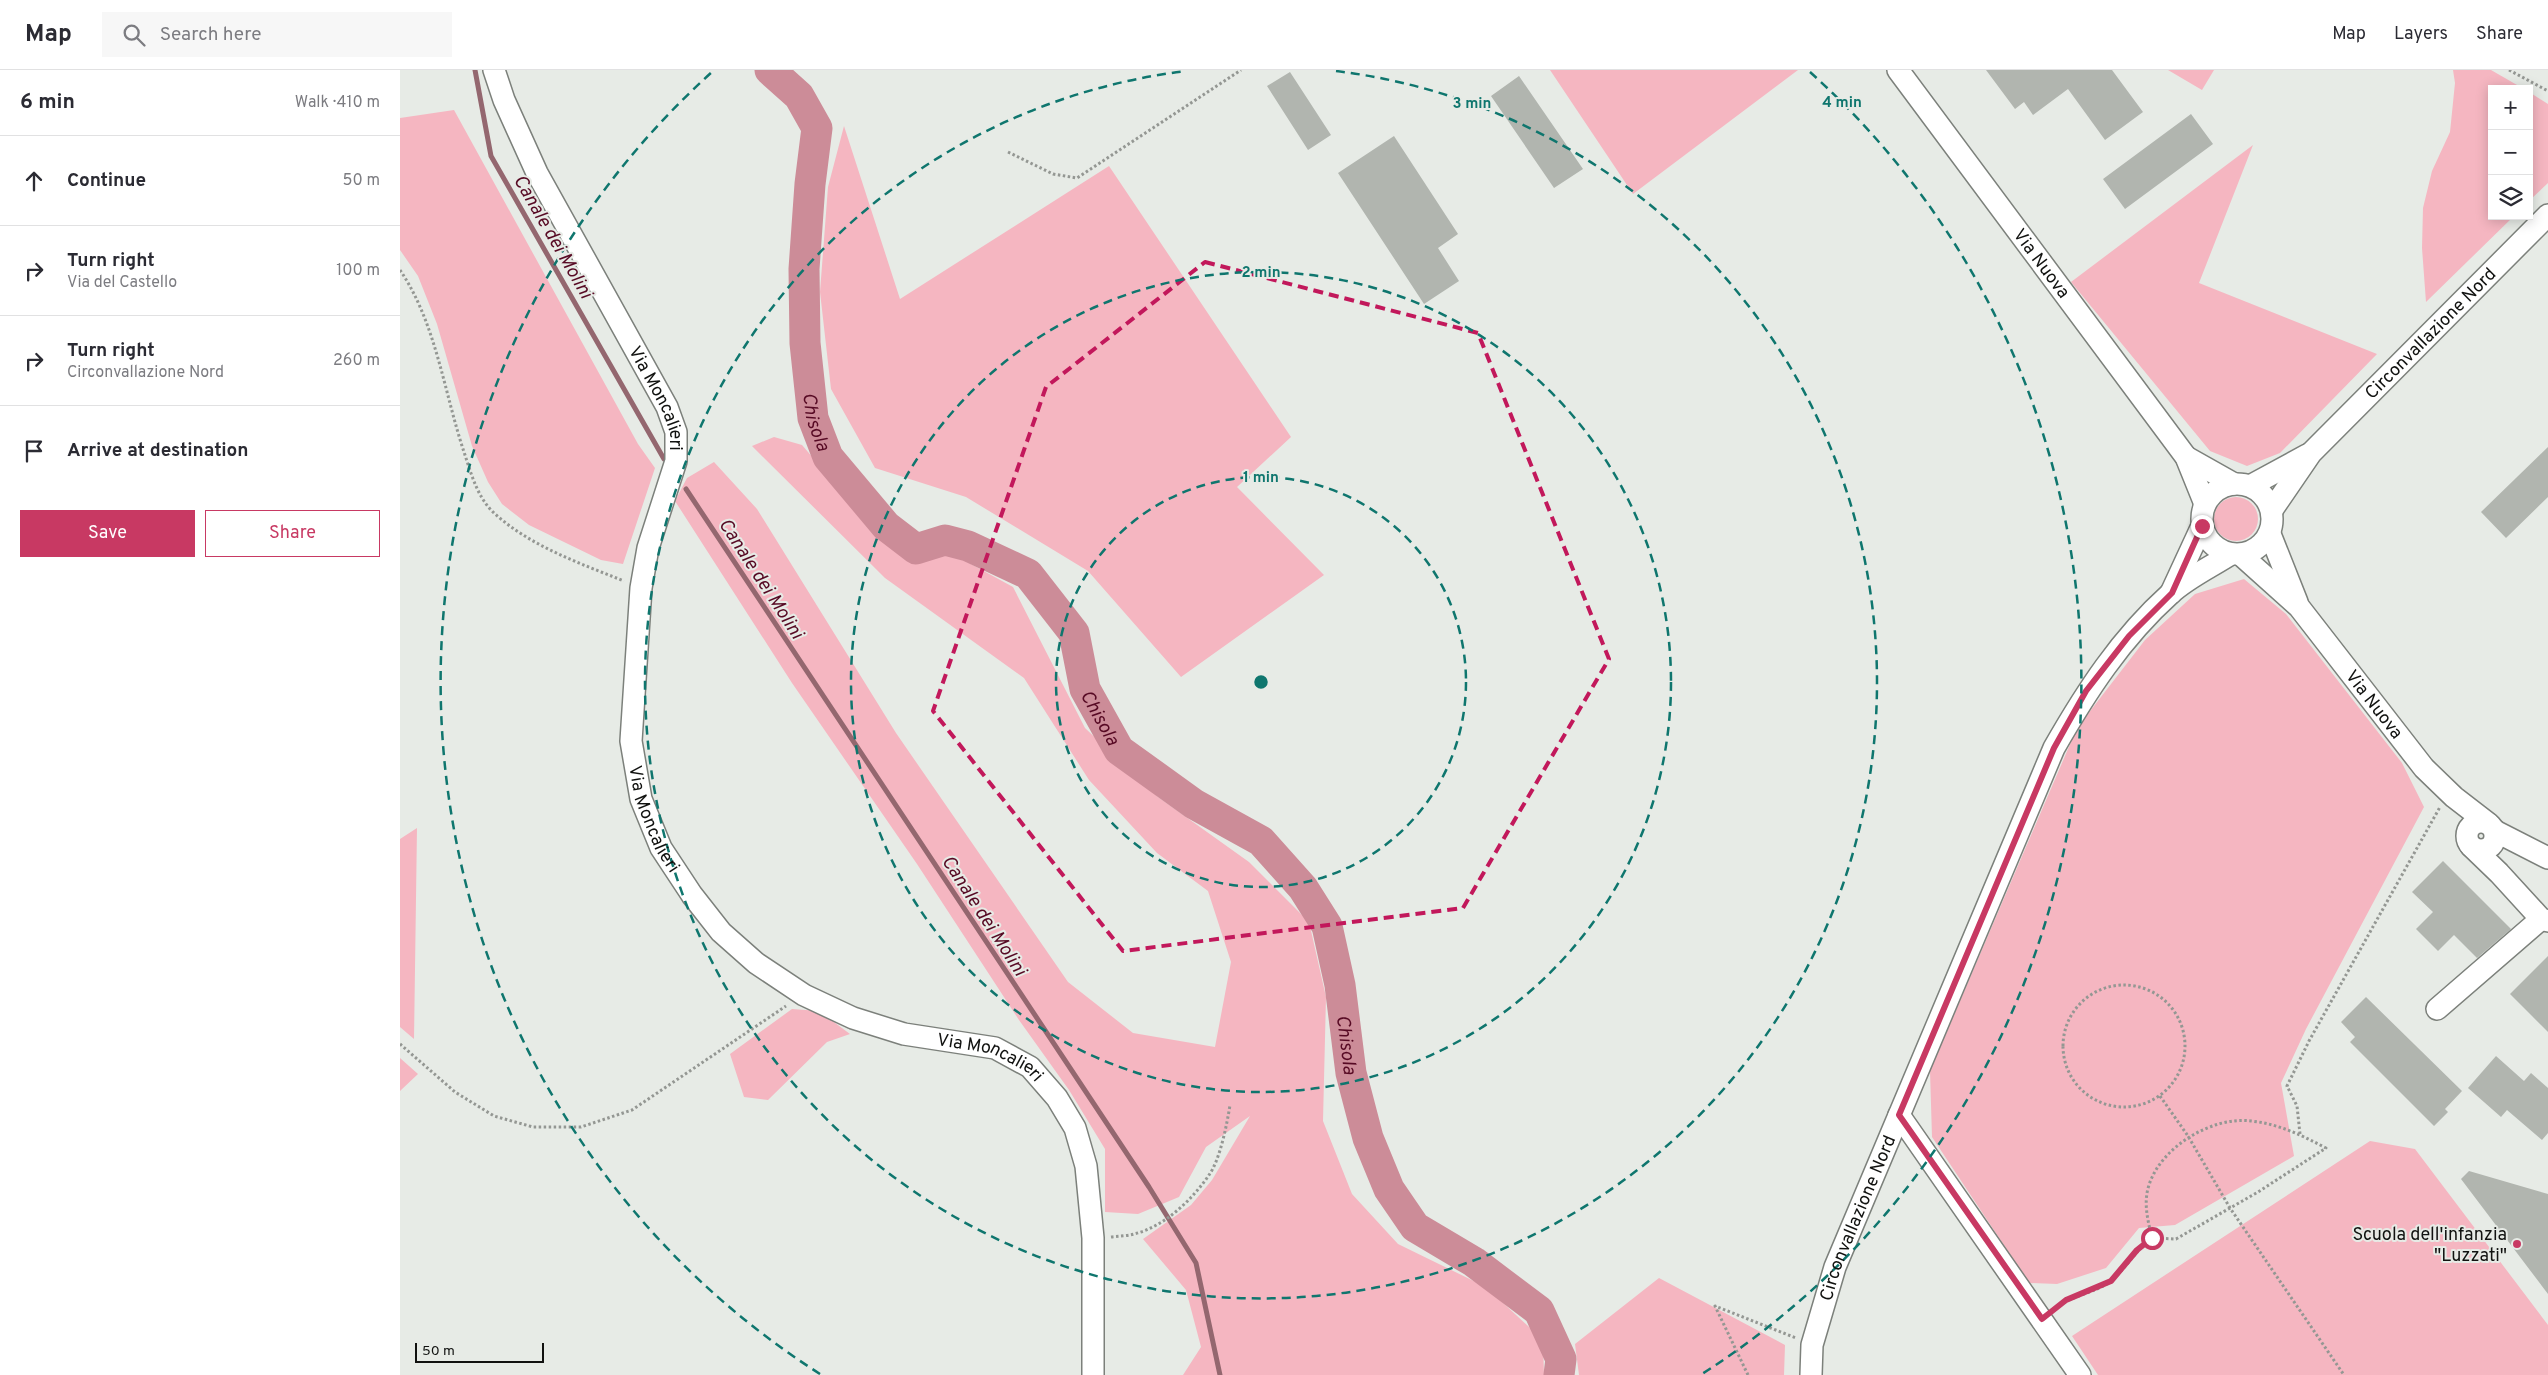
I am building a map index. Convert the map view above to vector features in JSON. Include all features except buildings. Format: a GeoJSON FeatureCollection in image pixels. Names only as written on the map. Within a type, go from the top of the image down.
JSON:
{"type":"FeatureCollection","features":[{"type":"Feature","properties":{"kind":"street","name":"Via Moncalieri"},"geometry":{"type":"LineString","coordinates":[[494,70],[504,100],[536,173],[666,407],[676,432],[676,460],[648,548],[641,588],[630,741],[641,799],[661,848],[692,895],[721,932],[756,963],[804,995],[853,1018],[904,1034],[994,1048],[1030,1067],[1057,1098],[1075,1128],[1086,1166],[1093,1238],[1093,1375]]}},
{"type":"Feature","properties":{"kind":"street","name":"Via Nuova"},"geometry":{"type":"LineString","coordinates":[[1898,70],[2186,457],[2205,504]]}},
{"type":"Feature","properties":{"kind":"street","name":"Circonvallazione Nord"},"geometry":{"type":"LineString","coordinates":[[2272,510],[2312,453],[2548,215]]}},
{"type":"Feature","properties":{"kind":"street","name":"Circonvallazione Nord"},"geometry":{"type":"LineString","coordinates":[[2242,485],[2312,453]]}},
{"type":"Feature","properties":{"kind":"street","name":"Via Nuova"},"geometry":{"type":"LineString","coordinates":[[2186,457],[2242,485]]}},
{"type":"Feature","properties":{"kind":"street"},"geometry":{"type":"LineString","coordinates":[[2242,485],[2259,491],[2272,510],[2272,522],[2270,534],[2263,544],[2253,551],[2236,555],[2212,545],[2202,526],[2205,504],[2217,490],[2242,485]]}},
{"type":"Feature","properties":{"kind":"street","name":"Circonvallazione Nord"},"geometry":{"type":"LineString","coordinates":[[2172,593],[2202,526]]}},
{"type":"Feature","properties":{"kind":"street","name":"Via Nuova"},"geometry":{"type":"LineString","coordinates":[[2270,534],[2298,607]]}},
{"type":"Feature","properties":{"kind":"street","name":"Via Nuova"},"geometry":{"type":"LineString","coordinates":[[2236,555],[2298,607],[2424,768],[2470,838]]}},
{"type":"Feature","properties":{"kind":"street","name":"Circonvallazione Nord"},"geometry":{"type":"LineString","coordinates":[[1810,1375],[1812,1345],[1835,1267],[2054,748],[2086,691],[2129,636],[2172,593],[2236,555]]}},
{"type":"Feature","properties":{"kind":"street","name":"Via Nuova"},"geometry":{"type":"LineString","coordinates":[[2447,802],[2492,833],[2548,858]]}},
{"type":"Feature","properties":{"kind":"street"},"geometry":{"type":"LineString","coordinates":[[2470,838],[2484,850],[2492,833]]}},
{"type":"Feature","properties":{"kind":"street"},"geometry":{"type":"LineString","coordinates":[[2492,833],[2499,873]]}},
{"type":"Feature","properties":{"kind":"street"},"geometry":{"type":"LineString","coordinates":[[2437,1009],[2545,920],[2499,873],[2470,838]]}},
{"type":"Feature","properties":{"kind":"street"},"geometry":{"type":"LineString","coordinates":[[1899,1115],[2080,1375]]}},
{"type":"Feature","properties":{"kind":"path"},"geometry":{"type":"LineString","coordinates":[[1008,152],[1053,174],[1077,178],[1241,70]]}},
{"type":"Feature","properties":{"kind":"path"},"geometry":{"type":"LineString","coordinates":[[2509,70],[2548,91]]}},
{"type":"Feature","properties":{"kind":"path"},"geometry":{"type":"LineString","coordinates":[[400,270],[427,325],[476,487],[492,511],[516,530],[561,556],[641,588]]}},
{"type":"Feature","properties":{"kind":"path"},"geometry":{"type":"LineString","coordinates":[[2300,1135],[2297,1106],[2288,1086],[2309,1041],[2447,802]]}},
{"type":"Feature","properties":{"kind":"path"},"geometry":{"type":"LineString","coordinates":[[2133,985],[2152,992],[2169,1004],[2180,1021],[2185,1041],[2183,1062],[2175,1081],[2160,1096],[2145,1104],[2128,1107],[2111,1106],[2094,1100],[2070,1076],[2064,1059],[2063,1042],[2067,1025],[2077,1007],[2093,994],[2112,986],[2133,985]]}},
{"type":"Feature","properties":{"kind":"path"},"geometry":{"type":"LineString","coordinates":[[400,1044],[455,1092],[494,1116],[533,1126],[581,1127],[632,1110],[804,995]]}},
{"type":"Feature","properties":{"kind":"path"},"geometry":{"type":"LineString","coordinates":[[2160,1096],[2188,1136],[2230,1208],[2344,1375]]}},
{"type":"Feature","properties":{"kind":"path"},"geometry":{"type":"LineString","coordinates":[[1093,1238],[1135,1234],[1160,1222],[1177,1210],[1210,1174],[1227,1130],[1230,1105]]}},
{"type":"Feature","properties":{"kind":"path"},"geometry":{"type":"LineString","coordinates":[[2042,1319],[2066,1300],[2111,1281],[2137,1250],[2152,1238],[2176,1239],[2230,1208],[2326,1148],[2286,1128],[2249,1120],[2216,1124],[2188,1136],[2161,1163],[2148,1185],[2146,1209],[2152,1238]]}},
{"type":"Feature","properties":{"kind":"path"},"geometry":{"type":"LineString","coordinates":[[1748,1375],[1715,1306],[1812,1345]]}},
{"type":"Feature","properties":{"kind":"highlighted area"},"geometry":{"type":"Polygon","coordinates":[[[1205,262],[1478,333],[1609,659],[1463,908],[1123,951],[933,711],[1046,387],[1205,262]]]}},
{"type":"Feature","properties":{"kind":"shaded area"},"geometry":{"type":"Polygon","coordinates":[[[1550,70],[1798,70],[1633,194],[1550,70]]]}},
{"type":"Feature","properties":{"kind":"shaded area"},"geometry":{"type":"Polygon","coordinates":[[[2168,70],[2214,70],[2202,90],[2168,70]]]}},
{"type":"Feature","properties":{"kind":"shaded area"},"geometry":{"type":"Polygon","coordinates":[[[2453,70],[2491,70],[2517,85],[2488,85],[2488,220],[2510,220],[2426,302],[2422,248],[2423,208],[2432,171],[2450,132],[2455,83],[2453,70]]]}},
{"type":"Feature","properties":{"kind":"shaded area"},"geometry":{"type":"Polygon","coordinates":[[[2533,95],[2548,104],[2548,183],[2533,197],[2533,95]]]}},
{"type":"Feature","properties":{"kind":"shaded area"},"geometry":{"type":"Polygon","coordinates":[[[454,110],[638,444],[655,468],[623,564],[601,560],[529,525],[502,504],[488,482],[472,446],[437,324],[418,276],[400,250],[400,118],[454,110]]]}},
{"type":"Feature","properties":{"kind":"shaded area"},"geometry":{"type":"Polygon","coordinates":[[[844,126],[900,299],[1109,166],[1291,437],[1237,487],[1324,575],[1181,677],[1088,571],[966,497],[875,468],[831,389],[820,292],[828,187],[844,126]]]}},
{"type":"Feature","properties":{"kind":"shaded area"},"geometry":{"type":"Polygon","coordinates":[[[2253,145],[2199,283],[2377,354],[2280,453],[2247,466],[2210,451],[2071,282],[2253,145]]]}},
{"type":"Feature","properties":{"kind":"shaded area"},"geometry":{"type":"Polygon","coordinates":[[[774,437],[802,445],[881,537],[913,556],[949,552],[1013,587],[1085,728],[1158,797],[1249,862],[1309,922],[1326,997],[1323,1121],[1352,1194],[1398,1244],[1486,1287],[1543,1340],[1544,1375],[1183,1375],[1201,1347],[1186,1290],[1143,1239],[1191,1205],[1212,1180],[1250,1116],[1206,1147],[1179,1197],[1138,1214],[1105,1212],[1105,1149],[1069,1090],[1019,1020],[917,864],[792,683],[675,501],[687,478],[714,462],[757,509],[896,733],[1068,982],[1133,1033],[1215,1047],[1231,962],[1208,891],[1157,853],[1089,780],[1024,678],[885,578],[752,446],[774,437]]]}},
{"type":"Feature","properties":{"kind":"shaded area"},"geometry":{"type":"Polygon","coordinates":[[[2236,497],[2248,501],[2254,507],[2258,519],[2254,531],[2248,537],[2236,541],[2224,537],[2218,531],[2214,519],[2218,507],[2224,501],[2236,497]]]}},
{"type":"Feature","properties":{"kind":"shaded area"},"geometry":{"type":"Polygon","coordinates":[[[2244,579],[2286,614],[2402,763],[2424,807],[2306,1029],[2281,1083],[2294,1156],[2175,1225],[2139,1228],[2106,1268],[2057,1284],[2029,1283],[1932,1137],[1930,1071],[2077,728],[2145,640],[2195,594],[2244,579]]]}},
{"type":"Feature","properties":{"kind":"shaded area"},"geometry":{"type":"Polygon","coordinates":[[[417,828],[414,1039],[400,1027],[400,839],[417,828]]]}},
{"type":"Feature","properties":{"kind":"shaded area"},"geometry":{"type":"Polygon","coordinates":[[[792,1009],[819,1011],[850,1034],[827,1042],[768,1100],[744,1097],[730,1054],[792,1009]]]}},
{"type":"Feature","properties":{"kind":"shaded area"},"geometry":{"type":"Polygon","coordinates":[[[400,1058],[418,1074],[400,1091],[400,1058]]]}},
{"type":"Feature","properties":{"kind":"shaded area"},"geometry":{"type":"Polygon","coordinates":[[[2370,1141],[2415,1149],[2548,1325],[2548,1375],[2098,1375],[2072,1336],[2370,1141]]]}},
{"type":"Feature","properties":{"kind":"shaded area"},"geometry":{"type":"Polygon","coordinates":[[[1659,1278],[1785,1345],[1784,1375],[1579,1375],[1575,1344],[1659,1278]]]}},
{"type":"Feature","properties":{"kind":"waterway","name":"Canale dei Molini"},"geometry":{"type":"LineString","coordinates":[[475,70],[491,156],[664,459]]}},
{"type":"Feature","properties":{"kind":"waterway","name":"Chisola"},"geometry":{"type":"LineString","coordinates":[[770,70],[799,96],[817,128],[810,184],[804,269],[805,343],[813,418],[828,457],[886,526],[916,549],[945,540],[968,546],[1028,574],[1074,633],[1085,689],[1119,750],[1194,804],[1261,841],[1303,888],[1327,926],[1340,985],[1351,1073],[1368,1138],[1389,1189],[1415,1227],[1474,1262],[1539,1311],[1561,1359],[1559,1375]]}},
{"type":"Feature","properties":{"kind":"waterway","name":"Canale dei Molini"},"geometry":{"type":"LineString","coordinates":[[686,489],[1149,1187],[1196,1263],[1220,1375]]}},
{"type":"Feature","properties":{"kind":"place","name":"Scuola dell'infanzia \"Luzzati\""},"geometry":{"type":"Point","coordinates":[2517,1244]}},
{"type":"Feature","properties":{"kind":"route"},"geometry":{"type":"LineString","coordinates":[[2152,1238],[2137,1250],[2111,1281],[2066,1300],[2042,1319],[1899,1115],[2054,748],[2086,691],[2129,636],[2172,593],[2202,526]]}}]}
